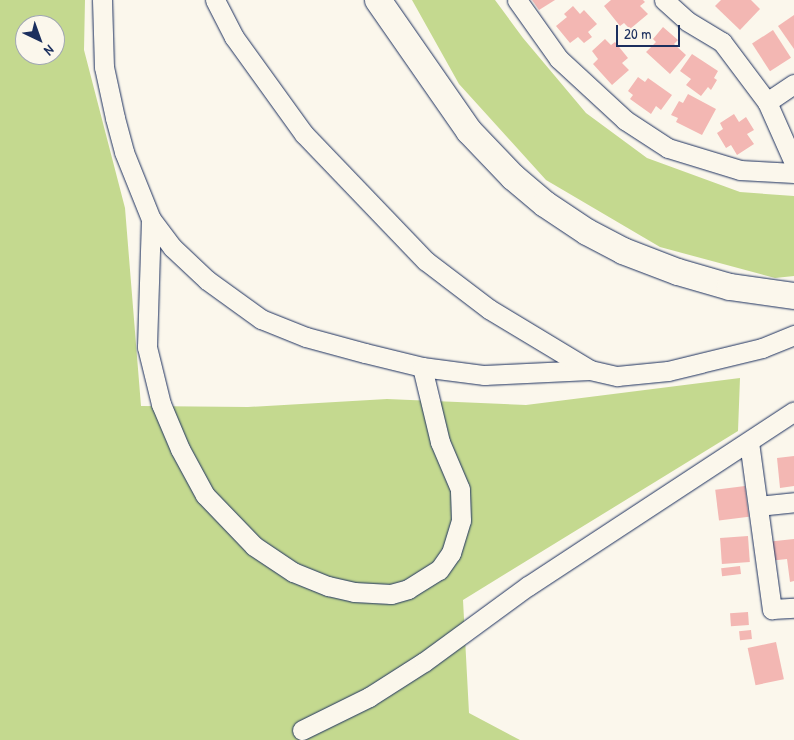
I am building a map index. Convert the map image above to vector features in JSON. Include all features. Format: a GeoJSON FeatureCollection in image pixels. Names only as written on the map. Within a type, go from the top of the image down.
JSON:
{"type":"FeatureCollection","features":[{"type":"Feature","properties":{"kind":"street"},"geometry":{"type":"LineString","coordinates":[[102,0],[104,67],[115,118],[124,152],[151,219],[172,247],[207,280],[261,318],[306,337],[422,367],[484,375],[590,370],[617,376],[668,371],[762,348],[794,336]]}},
{"type":"Feature","properties":{"kind":"street"},"geometry":{"type":"LineString","coordinates":[[215,0],[234,37],[304,134],[426,261],[490,309],[590,370]]}},
{"type":"Feature","properties":{"kind":"street"},"geometry":{"type":"LineString","coordinates":[[378,0],[469,131],[513,177],[545,204],[587,232],[623,251],[678,272],[730,287],[794,296]]}},
{"type":"Feature","properties":{"kind":"street"},"geometry":{"type":"LineString","coordinates":[[517,0],[559,59],[625,120],[668,148],[740,170],[794,173]]}},
{"type":"Feature","properties":{"kind":"street"},"geometry":{"type":"LineString","coordinates":[[664,0],[687,21],[722,42],[766,102],[794,163]]}},
{"type":"Feature","properties":{"kind":"street"},"geometry":{"type":"LineString","coordinates":[[766,102],[794,84]]}},
{"type":"Feature","properties":{"kind":"street"},"geometry":{"type":"LineString","coordinates":[[151,219],[147,346],[161,404],[180,448],[205,495],[254,546],[293,572],[354,592],[391,594],[408,589],[439,570],[451,553],[461,520],[460,489],[440,442],[422,367]]}},
{"type":"Feature","properties":{"kind":"street"},"geometry":{"type":"LineString","coordinates":[[302,730],[369,697],[424,662],[528,586],[750,442],[794,411]]}},
{"type":"Feature","properties":{"kind":"street"},"geometry":{"type":"LineString","coordinates":[[750,442],[772,609],[794,608]]}},
{"type":"Feature","properties":{"kind":"street"},"geometry":{"type":"LineString","coordinates":[[758,506],[794,502]]}},
{"type":"Feature","properties":{"kind":"green space"},"geometry":{"type":"Polygon","coordinates":[[[0,0],[85,0],[84,50],[125,208],[141,406],[248,407],[387,399],[526,405],[740,378],[738,431],[463,600],[469,713],[520,740],[0,740],[0,0]]]}},
{"type":"Feature","properties":{"kind":"green space"},"geometry":{"type":"Polygon","coordinates":[[[412,0],[495,0],[523,38],[586,113],[647,158],[740,192],[794,196],[794,276],[775,278],[660,247],[546,180],[459,84],[412,0]]]}},
{"type":"Feature","properties":{"kind":"building"},"geometry":{"type":"Polygon","coordinates":[[[532,0],[555,0],[539,10],[532,0]]]}},
{"type":"Feature","properties":{"kind":"building"},"geometry":{"type":"Polygon","coordinates":[[[611,0],[643,0],[645,2],[640,6],[648,14],[630,29],[624,23],[620,26],[604,6],[611,0]]]}},
{"type":"Feature","properties":{"kind":"building"},"geometry":{"type":"Polygon","coordinates":[[[721,0],[751,0],[760,9],[740,30],[715,6],[721,0]]]}},
{"type":"Feature","properties":{"kind":"building"},"geometry":{"type":"Polygon","coordinates":[[[573,6],[580,14],[584,10],[597,24],[588,32],[592,37],[584,43],[578,37],[570,43],[556,26],[567,17],[564,14],[573,6]]]}},
{"type":"Feature","properties":{"kind":"building"},"geometry":{"type":"Polygon","coordinates":[[[794,15],[794,49],[778,26],[794,15]]]}},
{"type":"Feature","properties":{"kind":"building"},"geometry":{"type":"Polygon","coordinates":[[[663,27],[678,40],[674,44],[686,55],[670,74],[646,52],[656,42],[653,39],[663,27]]]}},
{"type":"Feature","properties":{"kind":"building"},"geometry":{"type":"Polygon","coordinates":[[[773,30],[791,58],[770,71],[752,44],[773,30]]]}},
{"type":"Feature","properties":{"kind":"building"},"geometry":{"type":"Polygon","coordinates":[[[605,39],[611,45],[615,42],[628,58],[622,63],[629,70],[612,85],[593,64],[598,59],[592,51],[605,39]]]}},
{"type":"Feature","properties":{"kind":"building"},"geometry":{"type":"Polygon","coordinates":[[[692,54],[718,71],[714,78],[717,80],[711,90],[708,87],[701,96],[686,85],[691,79],[680,71],[692,54]]]}},
{"type":"Feature","properties":{"kind":"building"},"geometry":{"type":"Polygon","coordinates":[[[638,77],[645,82],[648,78],[672,95],[661,110],[656,106],[651,114],[630,99],[633,95],[628,91],[638,77]]]}},
{"type":"Feature","properties":{"kind":"building"},"geometry":{"type":"Polygon","coordinates":[[[688,94],[716,109],[702,135],[676,122],[678,118],[671,115],[679,101],[683,103],[688,94]]]}},
{"type":"Feature","properties":{"kind":"building"},"geometry":{"type":"Polygon","coordinates":[[[734,114],[739,122],[746,117],[754,130],[747,134],[754,144],[737,155],[731,145],[726,148],[717,133],[723,129],[720,123],[734,114]]]}},
{"type":"Feature","properties":{"kind":"building"},"geometry":{"type":"Polygon","coordinates":[[[794,456],[794,486],[780,488],[777,458],[794,456]]]}},
{"type":"Feature","properties":{"kind":"building"},"geometry":{"type":"Polygon","coordinates":[[[745,486],[749,517],[719,520],[715,490],[745,486]]]}},
{"type":"Feature","properties":{"kind":"building"},"geometry":{"type":"Polygon","coordinates":[[[748,536],[750,562],[722,564],[720,538],[748,536]]]}},
{"type":"Feature","properties":{"kind":"building"},"geometry":{"type":"Polygon","coordinates":[[[794,539],[794,581],[790,582],[787,559],[769,561],[766,542],[794,539]]]}},
{"type":"Feature","properties":{"kind":"building"},"geometry":{"type":"Polygon","coordinates":[[[740,566],[741,574],[722,576],[721,568],[740,566]]]}},
{"type":"Feature","properties":{"kind":"building"},"geometry":{"type":"Polygon","coordinates":[[[748,612],[749,625],[731,626],[730,613],[748,612]]]}},
{"type":"Feature","properties":{"kind":"building"},"geometry":{"type":"Polygon","coordinates":[[[751,630],[752,639],[740,640],[739,631],[751,630]]]}},
{"type":"Feature","properties":{"kind":"building"},"geometry":{"type":"Polygon","coordinates":[[[776,642],[784,679],[756,685],[748,648],[776,642]]]}}]}
